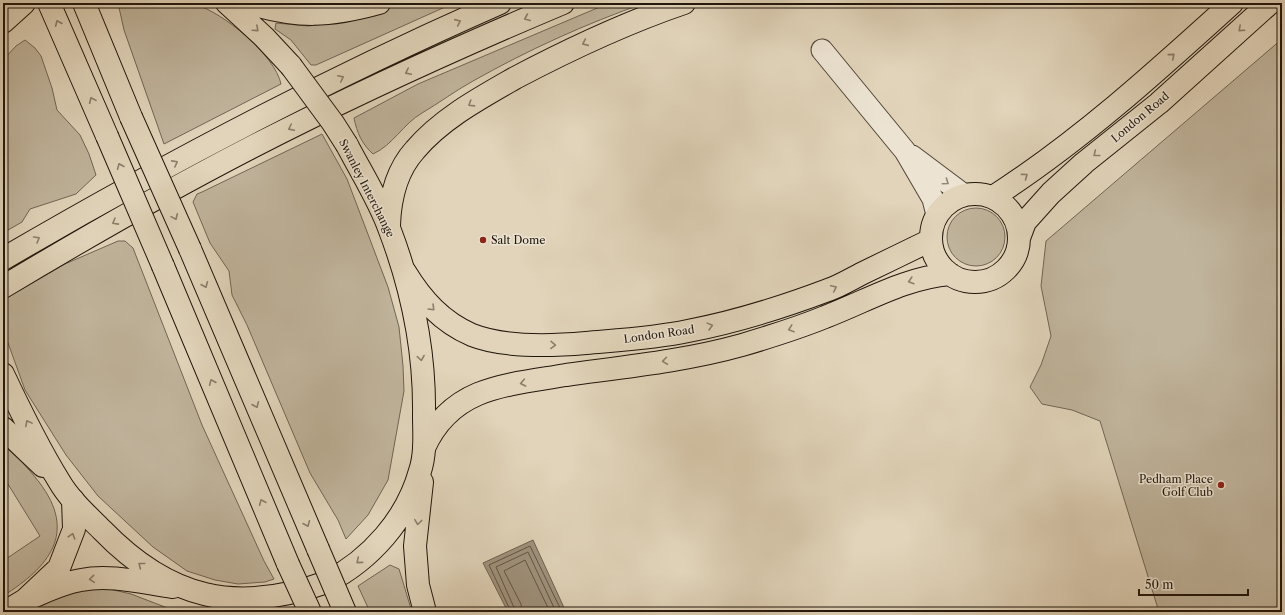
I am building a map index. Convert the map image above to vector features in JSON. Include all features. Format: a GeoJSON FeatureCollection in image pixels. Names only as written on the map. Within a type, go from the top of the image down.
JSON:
{"type":"FeatureCollection","features":[{"type":"Feature","properties":{"kind":"main road"},"geometry":{"type":"LineString","coordinates":[[3,22],[24,3]]}},
{"type":"Feature","properties":{"kind":"main road"},"geometry":{"type":"LineString","coordinates":[[49,3],[163,266],[288,564],[310,612]]}},
{"type":"Feature","properties":{"kind":"main road"},"geometry":{"type":"LineString","coordinates":[[84,3],[131,117],[190,249],[345,612]]}},
{"type":"Feature","properties":{"kind":"main road","name":"Swanley Interchange"},"geometry":{"type":"LineString","coordinates":[[3,374],[60,482],[73,500],[116,545],[142,566],[173,587],[223,607],[263,604],[309,590],[342,574],[370,552],[387,534],[408,502],[422,459],[424,375],[414,311],[402,265],[389,226],[347,145],[333,123],[291,66],[264,36],[227,3]]}},
{"type":"Feature","properties":{"kind":"main road"},"geometry":{"type":"LineString","coordinates":[[248,3],[294,14],[308,15],[336,12],[378,3]]}},
{"type":"Feature","properties":{"kind":"main road"},"geometry":{"type":"LineString","coordinates":[[3,259],[80,214],[251,122],[455,23],[500,3]]}},
{"type":"Feature","properties":{"kind":"main road"},"geometry":{"type":"LineString","coordinates":[[3,287],[63,251],[248,149],[466,44],[563,3]]}},
{"type":"Feature","properties":{"kind":"main road"},"geometry":{"type":"LineString","coordinates":[[389,226],[392,191],[398,176],[414,150],[434,131],[491,92],[564,52],[644,17],[684,3]]}},
{"type":"Feature","properties":{"kind":"main road"},"geometry":{"type":"LineString","coordinates":[[993,197],[1064,148],[1106,114],[1232,3]]}},
{"type":"Feature","properties":{"kind":"main road","name":"London Road"},"geometry":{"type":"LineString","coordinates":[[1019,238],[1025,222],[1051,193],[1084,163],[1159,102],[1270,3]]}},
{"type":"Feature","properties":{"kind":"main road"},"geometry":{"type":"LineString","coordinates":[[978,194],[993,197],[1004,204],[1012,214],[1017,225],[1019,238],[1014,258],[1000,274],[979,282],[959,279],[950,274],[936,259],[931,240],[932,227],[937,215],[944,206],[964,195],[978,194]]}},
{"type":"Feature","properties":{"kind":"main road","name":"London Road"},"geometry":{"type":"LineString","coordinates":[[402,265],[416,290],[438,315],[472,335],[507,342],[559,345],[628,339],[688,331],[769,310],[829,290],[931,240]]}},
{"type":"Feature","properties":{"kind":"main road"},"geometry":{"type":"LineString","coordinates":[[424,612],[418,585],[415,546],[422,492],[422,459],[433,430],[450,411],[468,399],[494,389],[548,378],[687,358],[741,345],[825,317],[905,283],[928,276],[950,274]]}},
{"type":"Feature","properties":{"kind":"main road"},"geometry":{"type":"LineString","coordinates":[[3,428],[20,442],[60,482]]}},
{"type":"Feature","properties":{"kind":"main road"},"geometry":{"type":"LineString","coordinates":[[5,612],[25,600],[48,581],[59,568],[74,529],[73,500]]}},
{"type":"Feature","properties":{"kind":"main road"},"geometry":{"type":"LineString","coordinates":[[25,600],[79,580],[93,578],[107,578],[173,587]]}},
{"type":"Feature","properties":{"kind":"street"},"geometry":{"type":"LineString","coordinates":[[822,50],[905,151],[933,199],[937,215]]}},
{"type":"Feature","properties":{"kind":"street"},"geometry":{"type":"LineString","coordinates":[[905,151],[964,195]]}},
{"type":"Feature","properties":{"kind":"shaded area"},"geometry":{"type":"Polygon","coordinates":[[[118,3],[185,3],[194,4],[206,9],[233,25],[258,48],[269,60],[277,73],[281,84],[164,144],[124,30],[118,3]]]}},
{"type":"Feature","properties":{"kind":"shaded area"},"geometry":{"type":"Polygon","coordinates":[[[401,3],[454,3],[316,65],[311,65],[291,40],[275,29],[276,23],[308,26],[353,20],[401,3]]]}},
{"type":"Feature","properties":{"kind":"shaded area"},"geometry":{"type":"Polygon","coordinates":[[[609,3],[645,3],[557,38],[473,81],[415,118],[392,140],[373,154],[360,138],[354,118],[418,84],[609,3]]]}},
{"type":"Feature","properties":{"kind":"shaded area"},"geometry":{"type":"Polygon","coordinates":[[[1282,39],[1282,612],[1159,612],[1100,421],[1072,410],[1042,404],[1030,387],[1041,365],[1051,336],[1041,286],[1046,241],[1282,39]]]}},
{"type":"Feature","properties":{"kind":"shaded area"},"geometry":{"type":"Polygon","coordinates":[[[25,40],[35,48],[41,56],[52,88],[57,110],[80,135],[89,154],[96,175],[76,194],[30,209],[22,222],[3,233],[3,60],[16,46],[25,40]]]}},
{"type":"Feature","properties":{"kind":"shaded area"},"geometry":{"type":"Polygon","coordinates":[[[322,134],[347,179],[388,287],[399,327],[403,366],[404,391],[388,480],[368,515],[346,539],[338,520],[310,473],[247,325],[232,295],[229,271],[210,243],[193,202],[197,194],[322,134]]]}},
{"type":"Feature","properties":{"kind":"shaded area"},"geometry":{"type":"Polygon","coordinates":[[[976,208],[987,210],[997,216],[1003,226],[1005,237],[1003,248],[997,258],[987,264],[976,266],[965,264],[955,258],[949,248],[947,237],[949,226],[955,216],[965,210],[976,208]]]}},
{"type":"Feature","properties":{"kind":"shaded area"},"geometry":{"type":"Polygon","coordinates":[[[118,241],[125,241],[133,248],[202,425],[264,561],[274,579],[265,582],[238,584],[215,580],[187,571],[153,547],[98,496],[66,455],[25,390],[3,329],[3,300],[65,264],[118,241]]]}},
{"type":"Feature","properties":{"kind":"shaded area"},"geometry":{"type":"Polygon","coordinates":[[[3,445],[31,472],[51,500],[56,517],[57,533],[53,547],[45,561],[34,573],[3,596],[3,561],[40,536],[3,476],[3,445]]]}},
{"type":"Feature","properties":{"kind":"shaded area"},"geometry":{"type":"Polygon","coordinates":[[[390,565],[399,569],[412,612],[370,612],[358,586],[390,565]]]}},
{"type":"Feature","properties":{"kind":"shaded area"},"geometry":{"type":"Polygon","coordinates":[[[105,588],[131,594],[178,612],[24,612],[77,590],[105,588]]]}},
{"type":"Feature","properties":{"kind":"water"},"geometry":{"type":"Polygon","coordinates":[[[533,540],[566,612],[508,612],[483,563],[533,540]]]}},
{"type":"Feature","properties":{"kind":"place","name":"Salt Dome"},"geometry":{"type":"Point","coordinates":[483,240]}},
{"type":"Feature","properties":{"kind":"place","name":"Pedham Place Golf Club"},"geometry":{"type":"Point","coordinates":[1221,485]}}]}
